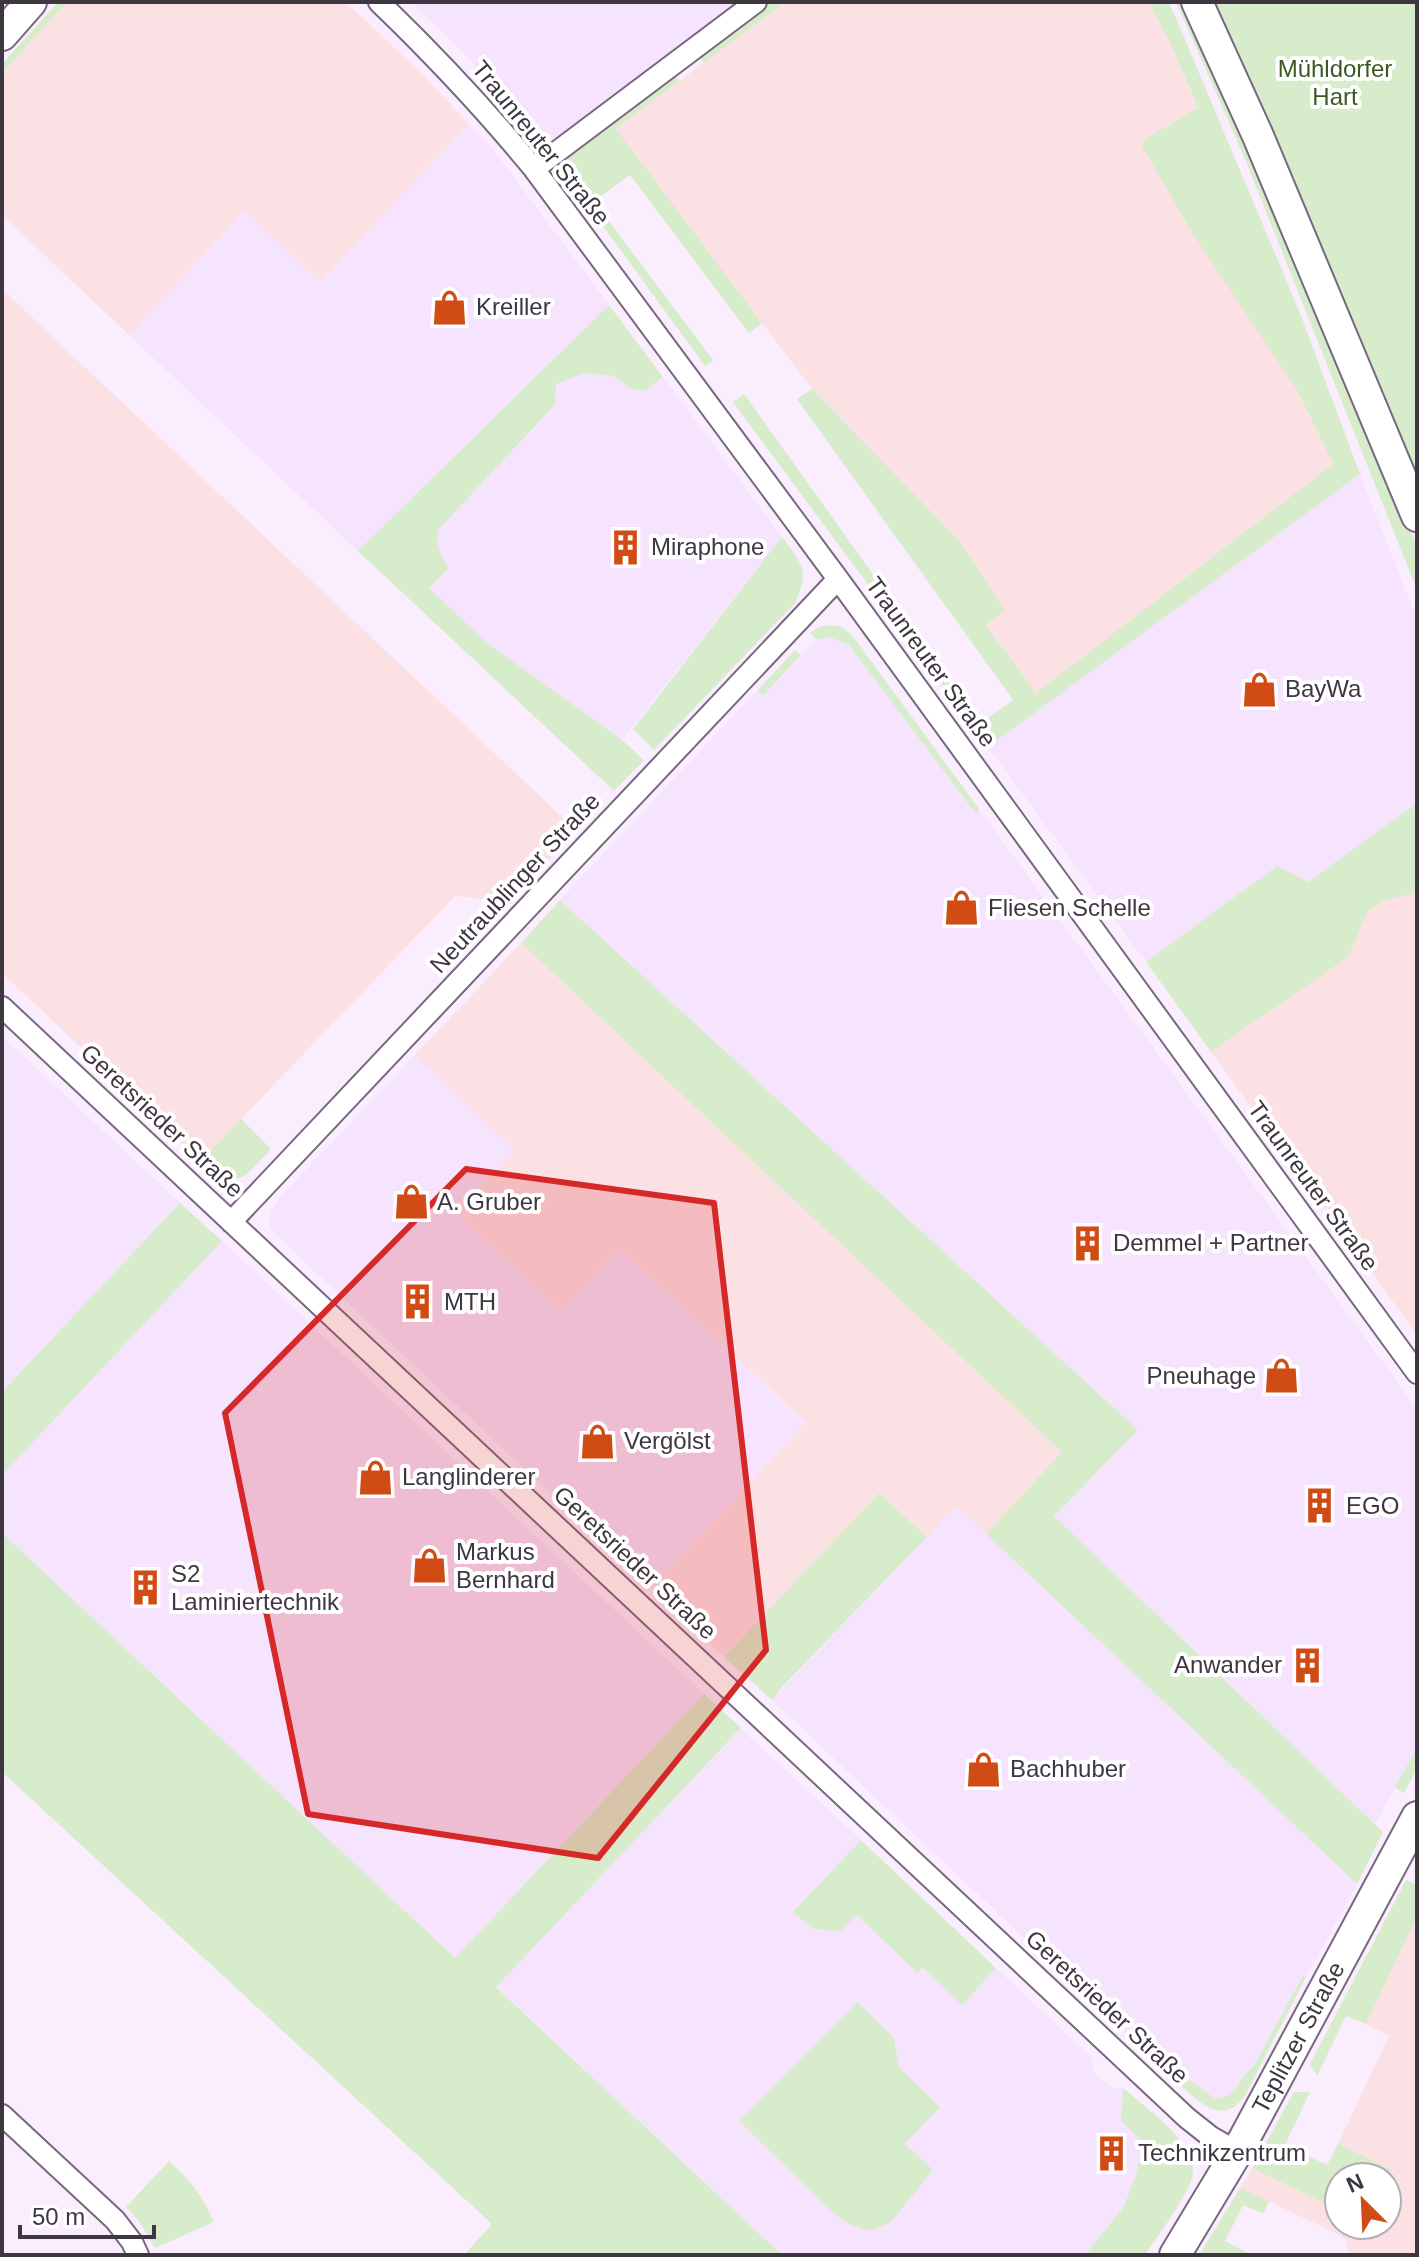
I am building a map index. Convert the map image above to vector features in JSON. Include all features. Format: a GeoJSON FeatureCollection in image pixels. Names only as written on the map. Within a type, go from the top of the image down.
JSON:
{"type":"FeatureCollection","features":[{"type":"Feature","properties":{"kind":"main road"},"geometry":{"type":"LineString","coordinates":[[2,35],[31,2]]}},
{"type":"Feature","properties":{"kind":"main road"},"geometry":{"type":"LineString","coordinates":[[1197,2],[1258,136],[1417,516]]}},
{"type":"Feature","properties":{"kind":"main road","name":"Teplitzer Straße"},"geometry":{"type":"LineString","coordinates":[[1175,2255],[1237,2152],[1417,1817]]}},
{"type":"Feature","properties":{"kind":"street","name":"Traunreuter Straße"},"geometry":{"type":"LineString","coordinates":[[379,2],[430,50],[486,110],[534,169],[838,579],[1417,1373]]}},
{"type":"Feature","properties":{"kind":"street"},"geometry":{"type":"LineString","coordinates":[[534,169],[756,2]]}},
{"type":"Feature","properties":{"kind":"street","name":"Neutraublinger Straße"},"geometry":{"type":"LineString","coordinates":[[231,1222],[838,579]]}},
{"type":"Feature","properties":{"kind":"street","name":"Geretsrieder Straße"},"geometry":{"type":"LineString","coordinates":[[2,1007],[1187,2118],[1237,2152]]}},
{"type":"Feature","properties":{"kind":"street"},"geometry":{"type":"LineString","coordinates":[[2,2115],[115,2220],[138,2255]]}},
{"type":"Feature","properties":{"kind":"highlighted area"},"geometry":{"type":"Polygon","coordinates":[[[466,1169],[714,1203],[766,1650],[598,1858],[308,1814],[225,1413],[466,1169]]]}},
{"type":"Feature","properties":{"kind":"shaded area"},"geometry":{"type":"Polygon","coordinates":[[[67,2],[346,2],[420,72],[469,124],[320,282],[245,210],[129,335],[2,215],[2,73],[67,2]]]}},
{"type":"Feature","properties":{"kind":"shaded area"},"geometry":{"type":"Polygon","coordinates":[[[411,2],[739,2],[558,137],[544,140],[534,134],[474,64],[411,2]]]}},
{"type":"Feature","properties":{"kind":"shaded area"},"geometry":{"type":"Polygon","coordinates":[[[785,2],[1149,2],[1198,109],[1145,139],[1297,390],[1333,464],[1036,693],[986,624],[1005,611],[959,540],[812,389],[615,129],[785,2]]]}},
{"type":"Feature","properties":{"kind":"shaded area"},"geometry":{"type":"Polygon","coordinates":[[[469,124],[492,148],[609,305],[358,551],[129,335],[245,210],[321,281],[469,124]]]}},
{"type":"Feature","properties":{"kind":"shaded area"},"geometry":{"type":"Polygon","coordinates":[[[2,289],[577,831],[508,902],[455,896],[201,1161],[2,973],[2,289]]]}},
{"type":"Feature","properties":{"kind":"shaded area"},"geometry":{"type":"Polygon","coordinates":[[[585,373],[614,376],[631,389],[644,391],[663,377],[782,537],[622,740],[487,643],[429,588],[449,568],[440,555],[438,530],[555,406],[556,384],[585,373]]]}},
{"type":"Feature","properties":{"kind":"shaded area"},"geometry":{"type":"Polygon","coordinates":[[[1360,474],[1417,619],[1417,803],[1308,882],[1277,867],[1146,962],[988,747],[1360,474]]]}},
{"type":"Feature","properties":{"kind":"shaded area"},"geometry":{"type":"Polygon","coordinates":[[[829,637],[849,645],[860,657],[975,813],[979,809],[1417,1409],[1417,1748],[1375,1824],[1054,1516],[1138,1430],[560,900],[757,691],[763,696],[817,640],[829,637]]]}},
{"type":"Feature","properties":{"kind":"shaded area"},"geometry":{"type":"Polygon","coordinates":[[[1417,890],[1417,1335],[1211,1052],[1348,957],[1368,911],[1385,900],[1417,890]]]}},
{"type":"Feature","properties":{"kind":"shaded area"},"geometry":{"type":"Polygon","coordinates":[[[521,943],[1063,1452],[986,1534],[956,1506],[927,1537],[879,1493],[724,1657],[651,1588],[806,1423],[620,1249],[561,1311],[456,1213],[515,1150],[415,1055],[521,943]]]}},
{"type":"Feature","properties":{"kind":"shaded area"},"geometry":{"type":"Polygon","coordinates":[[[2,1036],[180,1203],[2,1392],[2,1036]]]}},
{"type":"Feature","properties":{"kind":"shaded area"},"geometry":{"type":"Polygon","coordinates":[[[415,1055],[516,1150],[457,1213],[467,1223],[561,1311],[620,1249],[806,1424],[651,1588],[270,1227],[269,1219],[279,1198],[415,1055]]]}},
{"type":"Feature","properties":{"kind":"shaded area"},"geometry":{"type":"Polygon","coordinates":[[[222,1241],[704,1694],[455,1958],[2,1533],[2,1475],[222,1241]]]}},
{"type":"Feature","properties":{"kind":"shaded area"},"geometry":{"type":"Polygon","coordinates":[[[956,1506],[1357,1884],[1253,2067],[1226,2098],[1215,2099],[1192,2081],[1177,2082],[772,1700],[956,1506]]]}},
{"type":"Feature","properties":{"kind":"shaded area"},"geometry":{"type":"Polygon","coordinates":[[[741,1729],[861,1840],[794,1911],[857,1915],[917,1973],[923,1968],[961,2004],[996,1968],[1092,2058],[1094,2072],[1112,2088],[1123,2088],[1121,2121],[1142,2140],[1137,2173],[1123,2208],[1085,2255],[782,2255],[496,1986],[741,1729]],[[894,2038],[739,2121],[829,2209],[850,2225],[891,2222],[932,2170],[905,2144],[940,2107],[899,2067],[894,2038]]]}},
{"type":"Feature","properties":{"kind":"shaded area"},"geometry":{"type":"Polygon","coordinates":[[[1417,1917],[1417,2255],[1349,2255],[1346,2241],[1403,2241],[1403,2161],[1374,2161],[1338,2144],[1389,2036],[1366,2024],[1417,1917]]]}},
{"type":"Feature","properties":{"kind":"shaded area"},"geometry":{"type":"Polygon","coordinates":[[[1252,2168],[1323,2202],[1323,2227],[1240,2188],[1252,2168]]]}},
{"type":"Feature","properties":{"kind":"green space"},"geometry":{"type":"Polygon","coordinates":[[[58,2],[67,2],[2,73],[2,64],[58,2]]]}},
{"type":"Feature","properties":{"kind":"green space"},"geometry":{"type":"Polygon","coordinates":[[[771,2],[785,2],[704,63],[699,56],[771,2]]]}},
{"type":"Feature","properties":{"kind":"green space"},"geometry":{"type":"Polygon","coordinates":[[[1149,2],[1168,2],[1176,18],[1300,313],[1360,474],[988,747],[733,402],[744,394],[980,724],[1013,700],[797,399],[812,389],[959,540],[1005,611],[986,625],[1036,693],[1333,464],[1297,390],[1193,234],[1142,146],[1145,139],[1198,108],[1149,2]]]}},
{"type":"Feature","properties":{"kind":"green space"},"geometry":{"type":"Polygon","coordinates":[[[1176,2],[1185,2],[1417,546],[1417,590],[1245,159],[1176,2]]]}},
{"type":"Feature","properties":{"kind":"green space","name":"Mühldorfer Hart"},"geometry":{"type":"Polygon","coordinates":[[[1210,2],[1417,2],[1417,487],[1210,2]]]}},
{"type":"Feature","properties":{"kind":"green space"},"geometry":{"type":"Polygon","coordinates":[[[674,74],[679,81],[616,129],[762,323],[749,333],[630,175],[594,201],[713,360],[705,366],[562,170],[574,149],[674,74]]]}},
{"type":"Feature","properties":{"kind":"green space"},"geometry":{"type":"Polygon","coordinates":[[[609,305],[663,377],[644,391],[631,389],[614,376],[585,373],[556,384],[555,405],[438,530],[439,550],[449,568],[429,588],[487,643],[622,740],[644,760],[614,791],[358,551],[609,305]]]}},
{"type":"Feature","properties":{"kind":"green space"},"geometry":{"type":"Polygon","coordinates":[[[782,537],[802,568],[802,583],[795,603],[654,750],[633,729],[782,537]]]}},
{"type":"Feature","properties":{"kind":"green space"},"geometry":{"type":"Polygon","coordinates":[[[829,625],[842,627],[852,635],[979,809],[976,814],[849,645],[829,637],[817,640],[810,633],[829,625]]]}},
{"type":"Feature","properties":{"kind":"green space"},"geometry":{"type":"Polygon","coordinates":[[[795,650],[801,655],[763,696],[757,691],[795,650]]]}},
{"type":"Feature","properties":{"kind":"green space"},"geometry":{"type":"Polygon","coordinates":[[[1417,803],[1417,890],[1385,900],[1368,911],[1348,957],[1211,1052],[1146,962],[1277,866],[1308,882],[1417,803]]]}},
{"type":"Feature","properties":{"kind":"green space"},"geometry":{"type":"Polygon","coordinates":[[[560,900],[1138,1430],[1054,1516],[1383,1832],[1357,1884],[986,1534],[1062,1452],[521,943],[560,900]]]}},
{"type":"Feature","properties":{"kind":"green space"},"geometry":{"type":"Polygon","coordinates":[[[241,1119],[271,1149],[246,1175],[232,1179],[201,1161],[241,1119]]]}},
{"type":"Feature","properties":{"kind":"green space"},"geometry":{"type":"Polygon","coordinates":[[[180,1203],[222,1241],[2,1475],[2,1392],[180,1203]]]}},
{"type":"Feature","properties":{"kind":"green space"},"geometry":{"type":"Polygon","coordinates":[[[879,1493],[927,1537],[772,1700],[724,1657],[879,1493]]]}},
{"type":"Feature","properties":{"kind":"green space"},"geometry":{"type":"Polygon","coordinates":[[[2,1533],[455,1958],[704,1694],[741,1728],[496,1987],[782,2255],[464,2255],[492,2224],[2,1772],[2,1533]]]}},
{"type":"Feature","properties":{"kind":"green space"},"geometry":{"type":"Polygon","coordinates":[[[1417,1748],[1417,1769],[1404,1793],[1395,1787],[1417,1748]]]}},
{"type":"Feature","properties":{"kind":"green space"},"geometry":{"type":"Polygon","coordinates":[[[861,1840],[996,1968],[962,2005],[923,1968],[917,1973],[857,1915],[840,1931],[813,1929],[793,1912],[861,1840]]]}},
{"type":"Feature","properties":{"kind":"green space"},"geometry":{"type":"Polygon","coordinates":[[[1406,1880],[1417,1885],[1417,1917],[1366,2024],[1346,2016],[1317,2076],[1310,2064],[1406,1880]]]}},
{"type":"Feature","properties":{"kind":"green space"},"geometry":{"type":"Polygon","coordinates":[[[1303,1976],[1306,1977],[1246,2094],[1237,2104],[1228,2110],[1211,2108],[1177,2082],[1192,2081],[1215,2099],[1232,2092],[1253,2067],[1303,1976]]]}},
{"type":"Feature","properties":{"kind":"green space"},"geometry":{"type":"Polygon","coordinates":[[[857,2002],[894,2038],[899,2067],[940,2107],[905,2144],[933,2170],[891,2222],[871,2231],[850,2225],[829,2209],[739,2121],[857,2002]]]}},
{"type":"Feature","properties":{"kind":"green space"},"geometry":{"type":"Polygon","coordinates":[[[1123,2088],[1177,2137],[1186,2149],[1193,2173],[1180,2202],[1145,2255],[1085,2255],[1123,2208],[1137,2173],[1142,2141],[1121,2121],[1123,2088]]]}},
{"type":"Feature","properties":{"kind":"green space"},"geometry":{"type":"Polygon","coordinates":[[[1294,2092],[1310,2092],[1285,2145],[1323,2163],[1323,2202],[1252,2168],[1294,2092]]]}},
{"type":"Feature","properties":{"kind":"green space"},"geometry":{"type":"Polygon","coordinates":[[[1338,2144],[1374,2161],[1329,2161],[1338,2144]]]}},
{"type":"Feature","properties":{"kind":"green space"},"geometry":{"type":"Polygon","coordinates":[[[169,2161],[195,2189],[214,2222],[155,2248],[139,2221],[126,2207],[169,2161]]]}},
{"type":"Feature","properties":{"kind":"green space"},"geometry":{"type":"Polygon","coordinates":[[[1240,2188],[1269,2201],[1263,2214],[1243,2205],[1225,2241],[1252,2255],[1199,2255],[1240,2188]]]}},
{"type":"Feature","properties":{"kind":"place","name":"Kreiller"},"geometry":{"type":"Point","coordinates":[450,307]}},
{"type":"Feature","properties":{"kind":"place","name":"Miraphone"},"geometry":{"type":"Point","coordinates":[625,547]}},
{"type":"Feature","properties":{"kind":"place","name":"BayWa"},"geometry":{"type":"Point","coordinates":[1259,689]}},
{"type":"Feature","properties":{"kind":"place","name":"Fliesen Schelle"},"geometry":{"type":"Point","coordinates":[962,908]}},
{"type":"Feature","properties":{"kind":"place","name":"A. Gruber"},"geometry":{"type":"Point","coordinates":[411,1202]}},
{"type":"Feature","properties":{"kind":"place","name":"Demmel + Partner"},"geometry":{"type":"Point","coordinates":[1087,1243]}},
{"type":"Feature","properties":{"kind":"place","name":"MTH"},"geometry":{"type":"Point","coordinates":[418,1302]}},
{"type":"Feature","properties":{"kind":"place","name":"Pneuhage"},"geometry":{"type":"Point","coordinates":[1282,1376]}},
{"type":"Feature","properties":{"kind":"place","name":"Vergölst"},"geometry":{"type":"Point","coordinates":[598,1441]}},
{"type":"Feature","properties":{"kind":"place","name":"Langlinderer"},"geometry":{"type":"Point","coordinates":[376,1477]}},
{"type":"Feature","properties":{"kind":"place","name":"EGO"},"geometry":{"type":"Point","coordinates":[1320,1506]}},
{"type":"Feature","properties":{"kind":"place","name":"Markus Bernhard"},"geometry":{"type":"Point","coordinates":[430,1566]}},
{"type":"Feature","properties":{"kind":"place","name":"S2 Laminiertechnik"},"geometry":{"type":"Point","coordinates":[145,1588]}},
{"type":"Feature","properties":{"kind":"place","name":"Anwander"},"geometry":{"type":"Point","coordinates":[1308,1665]}},
{"type":"Feature","properties":{"kind":"place","name":"Bachhuber"},"geometry":{"type":"Point","coordinates":[984,1769]}},
{"type":"Feature","properties":{"kind":"place","name":"Technikzentrum"},"geometry":{"type":"Point","coordinates":[1112,2153]}}]}
